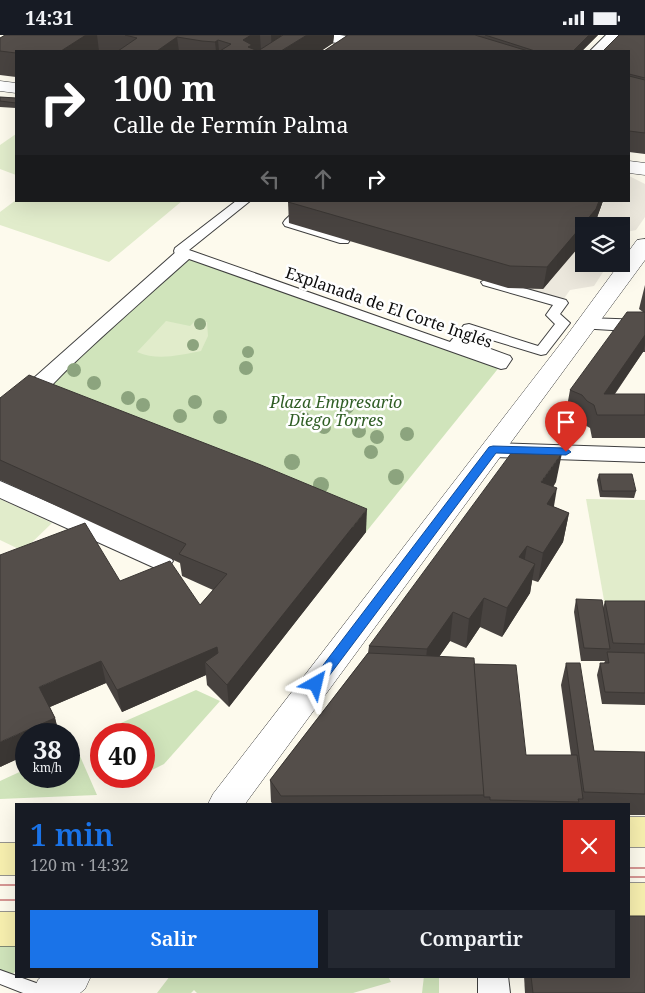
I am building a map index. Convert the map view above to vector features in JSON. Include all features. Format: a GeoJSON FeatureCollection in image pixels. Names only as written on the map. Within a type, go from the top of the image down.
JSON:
{"type":"FeatureCollection","features":[{"type":"Feature","properties":{"kind":"main road"},"geometry":{"type":"LineString","coordinates":[[630,832],[645,832]]}},
{"type":"Feature","properties":{"kind":"main road"},"geometry":{"type":"LineString","coordinates":[[0,859],[15,859]]}},
{"type":"Feature","properties":{"kind":"main road"},"geometry":{"type":"LineString","coordinates":[[630,899],[645,900]]}},
{"type":"Feature","properties":{"kind":"main road"},"geometry":{"type":"LineString","coordinates":[[0,929],[15,929]]}},
{"type":"Feature","properties":{"kind":"street"},"geometry":{"type":"LineString","coordinates":[[304,35],[359,38]]}},
{"type":"Feature","properties":{"kind":"street"},"geometry":{"type":"LineString","coordinates":[[599,50],[614,35]]}},
{"type":"Feature","properties":{"kind":"street"},"geometry":{"type":"LineString","coordinates":[[342,50],[359,38]]}},
{"type":"Feature","properties":{"kind":"street"},"geometry":{"type":"LineString","coordinates":[[0,86],[15,88]]}},
{"type":"Feature","properties":{"kind":"street"},"geometry":{"type":"LineString","coordinates":[[630,167],[645,169]]}},
{"type":"Feature","properties":{"kind":"street","name":"Explanada de El Corte Inglés"},"geometry":{"type":"LineString","coordinates":[[243,202],[180,251],[501,365],[505,359],[457,342],[469,328],[542,351],[563,323],[553,315],[561,303],[479,279]]}},
{"type":"Feature","properties":{"kind":"street"},"geometry":{"type":"LineString","coordinates":[[311,202],[289,223],[355,243]]}},
{"type":"Feature","properties":{"kind":"street"},"geometry":{"type":"LineString","coordinates":[[226,803],[493,450],[645,245]]}},
{"type":"Feature","properties":{"kind":"street"},"geometry":{"type":"LineString","coordinates":[[0,417],[21,402],[65,360],[183,255]]}},
{"type":"Feature","properties":{"kind":"street"},"geometry":{"type":"LineString","coordinates":[[586,325],[645,326]]}},
{"type":"Feature","properties":{"kind":"street"},"geometry":{"type":"LineString","coordinates":[[493,450],[645,455]]}},
{"type":"Feature","properties":{"kind":"street"},"geometry":{"type":"LineString","coordinates":[[0,489],[161,561]]}},
{"type":"Feature","properties":{"kind":"street"},"geometry":{"type":"LineString","coordinates":[[51,993],[70,978]]}},
{"type":"Feature","properties":{"kind":"street"},"geometry":{"type":"LineString","coordinates":[[493,978],[494,993]]}},
{"type":"Feature","properties":{"kind":"lane"},"geometry":{"type":"LineString","coordinates":[[0,977],[44,993]]}},
{"type":"Feature","properties":{"kind":"green space"},"geometry":{"type":"Polygon","coordinates":[[[15,135],[15,175],[0,169],[0,145],[15,135]]]}},
{"type":"Feature","properties":{"kind":"green space"},"geometry":{"type":"Polygon","coordinates":[[[15,201],[181,202],[109,262],[0,225],[0,212],[15,201]]]}},
{"type":"Feature","properties":{"kind":"green space","name":"Plaza Empresario Diego Torres"},"geometry":{"type":"Polygon","coordinates":[[[193,256],[501,365],[366,532],[34,398],[193,256]]]}},
{"type":"Feature","properties":{"kind":"green space"},"geometry":{"type":"Polygon","coordinates":[[[196,320],[207,322],[208,336],[201,351],[161,357],[137,352],[166,321],[190,326],[196,320]]]}},
{"type":"Feature","properties":{"kind":"green space"},"geometry":{"type":"Polygon","coordinates":[[[0,499],[52,523],[23,551],[0,540],[0,499]]]}},
{"type":"Feature","properties":{"kind":"green space"},"geometry":{"type":"Polygon","coordinates":[[[586,499],[645,500],[645,618],[607,617],[586,499]]]}},
{"type":"Feature","properties":{"kind":"green space"},"geometry":{"type":"Polygon","coordinates":[[[196,690],[220,701],[164,764],[155,768],[155,723],[121,723],[196,690]]]}},
{"type":"Feature","properties":{"kind":"green space"},"geometry":{"type":"Polygon","coordinates":[[[80,756],[90,779],[90,788],[94,788],[97,795],[0,799],[0,781],[15,774],[15,788],[80,788],[80,756]]]}},
{"type":"Feature","properties":{"kind":"green space"},"geometry":{"type":"Polygon","coordinates":[[[0,937],[15,938],[15,972],[0,985],[0,937]]]}},
{"type":"Feature","properties":{"kind":"green space"},"geometry":{"type":"Polygon","coordinates":[[[168,978],[389,978],[391,982],[353,993],[197,993],[194,990],[191,993],[157,993],[168,978]]]}},
{"type":"Feature","properties":{"kind":"green space"},"geometry":{"type":"Polygon","coordinates":[[[424,978],[439,978],[439,993],[422,993],[424,978]]]}},
{"type":"Feature","properties":{"kind":"shaded area"},"geometry":{"type":"Polygon","coordinates":[[[630,176],[645,184],[645,217],[636,230],[630,231],[630,217],[598,217],[604,202],[630,202],[630,176]]]}},
{"type":"Feature","properties":{"kind":"shaded area"},"geometry":{"type":"Polygon","coordinates":[[[575,247],[575,272],[603,272],[594,286],[570,290],[561,303],[508,288],[575,247]]]}},
{"type":"Feature","properties":{"kind":"building"},"geometry":{"type":"Polygon","coordinates":[[[5,35],[86,35],[63,50],[15,50],[15,53],[0,51],[0,38],[5,35]]]}},
{"type":"Feature","properties":{"kind":"building"},"geometry":{"type":"Polygon","coordinates":[[[125,35],[251,35],[243,40],[252,45],[248,47],[256,50],[222,50],[231,44],[218,40],[215,42],[177,37],[158,50],[119,50],[137,38],[125,35]]]}},
{"type":"Feature","properties":{"kind":"building"},"geometry":{"type":"Polygon","coordinates":[[[283,35],[307,35],[283,50],[260,50],[283,35]]]}},
{"type":"Feature","properties":{"kind":"building"},"geometry":{"type":"Polygon","coordinates":[[[348,35],[475,35],[525,50],[326,50],[348,35]]]}},
{"type":"Feature","properties":{"kind":"building"},"geometry":{"type":"Polygon","coordinates":[[[485,35],[589,35],[574,50],[532,50],[485,35]]]}},
{"type":"Feature","properties":{"kind":"building"},"geometry":{"type":"Polygon","coordinates":[[[619,35],[645,35],[645,78],[630,74],[630,50],[604,50],[619,35]]]}},
{"type":"Feature","properties":{"kind":"building"},"geometry":{"type":"Polygon","coordinates":[[[630,76],[645,80],[645,133],[630,131],[630,76]]]}},
{"type":"Feature","properties":{"kind":"building"},"geometry":{"type":"Polygon","coordinates":[[[0,97],[15,98],[15,103],[0,101],[0,97]]]}},
{"type":"Feature","properties":{"kind":"building"},"geometry":{"type":"Polygon","coordinates":[[[288,202],[599,202],[589,217],[575,217],[575,234],[547,267],[510,266],[288,202]]]}},
{"type":"Feature","properties":{"kind":"building"},"geometry":{"type":"Polygon","coordinates":[[[627,312],[645,312],[645,335],[604,394],[645,394],[645,415],[597,415],[594,405],[582,395],[570,390],[627,312]]]}},
{"type":"Feature","properties":{"kind":"building"},"geometry":{"type":"Polygon","coordinates":[[[29,375],[261,465],[367,509],[227,685],[205,662],[218,653],[217,647],[117,690],[101,661],[39,687],[55,718],[44,723],[15,723],[15,735],[0,742],[0,555],[85,523],[120,581],[170,561],[200,605],[227,574],[179,554],[186,544],[0,460],[0,398],[29,375]]]}},
{"type":"Feature","properties":{"kind":"building"},"geometry":{"type":"Polygon","coordinates":[[[512,452],[562,453],[541,482],[557,488],[547,504],[569,513],[543,553],[527,546],[519,557],[535,564],[507,608],[484,598],[469,619],[453,612],[427,649],[369,646],[512,452]]]}},
{"type":"Feature","properties":{"kind":"building"},"geometry":{"type":"Polygon","coordinates":[[[599,474],[632,474],[636,491],[602,491],[599,474]]]}},
{"type":"Feature","properties":{"kind":"building"},"geometry":{"type":"Polygon","coordinates":[[[576,599],[602,600],[610,649],[584,648],[576,599]]]}},
{"type":"Feature","properties":{"kind":"building"},"geometry":{"type":"Polygon","coordinates":[[[605,601],[645,601],[645,644],[613,643],[605,601]]]}},
{"type":"Feature","properties":{"kind":"building"},"geometry":{"type":"Polygon","coordinates":[[[607,652],[645,653],[645,693],[605,692],[600,663],[609,663],[607,652]]]}},
{"type":"Feature","properties":{"kind":"building"},"geometry":{"type":"Polygon","coordinates":[[[368,653],[474,658],[485,795],[281,796],[270,780],[368,653]]]}},
{"type":"Feature","properties":{"kind":"building"},"geometry":{"type":"Polygon","coordinates":[[[566,663],[580,663],[594,751],[645,752],[645,794],[584,792],[566,663]]]}},
{"type":"Feature","properties":{"kind":"building"},"geometry":{"type":"Polygon","coordinates":[[[474,664],[516,665],[526,755],[577,755],[583,799],[578,799],[579,802],[490,800],[490,797],[484,797],[474,664]]]}},
{"type":"Feature","properties":{"kind":"building"},"geometry":{"type":"Polygon","coordinates":[[[630,916],[645,916],[645,993],[533,993],[531,978],[630,978],[630,916]]]}},
{"type":"Feature","properties":{"kind":"tram line"},"geometry":{"type":"LineString","coordinates":[[630,868],[645,868]]}},
{"type":"Feature","properties":{"kind":"tram line"},"geometry":{"type":"LineString","coordinates":[[630,877],[645,877]]}},
{"type":"Feature","properties":{"kind":"tram line"},"geometry":{"type":"LineString","coordinates":[[0,885],[15,885]]}},
{"type":"Feature","properties":{"kind":"tram line"},"geometry":{"type":"LineString","coordinates":[[0,900],[15,900]]}},
{"type":"Feature","properties":{"kind":"route"},"geometry":{"type":"LineString","coordinates":[[316,684],[493,450],[566,452]]}}]}
